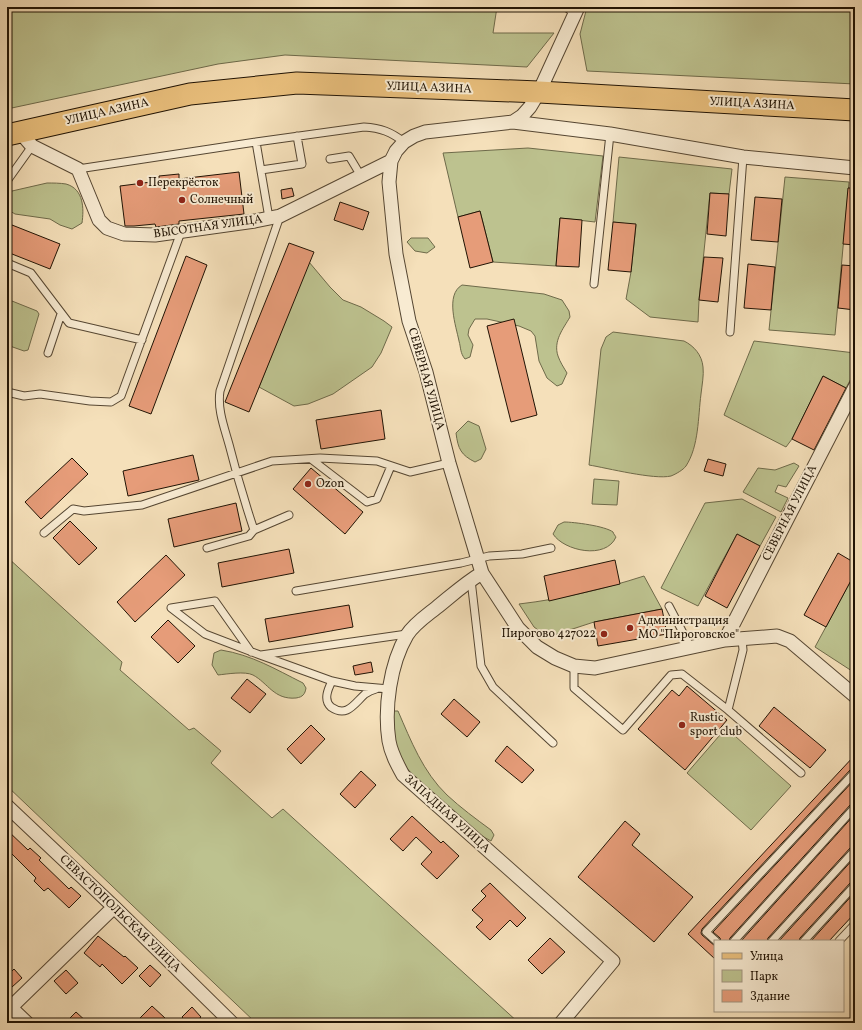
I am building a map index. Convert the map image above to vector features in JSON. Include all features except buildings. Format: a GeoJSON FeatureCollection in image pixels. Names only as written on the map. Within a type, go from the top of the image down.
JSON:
{"type":"FeatureCollection","features":[{"type":"Feature","properties":{"kind":"main road","name":"УЛИЦА АЗИНА"},"geometry":{"type":"LineString","coordinates":[[20,137],[190,94],[297,83],[539,92],[855,110]]}},
{"type":"Feature","properties":{"kind":"street"},"geometry":{"type":"LineString","coordinates":[[513,122],[522,116],[530,107],[539,92],[572,9]]}},
{"type":"Feature","properties":{"kind":"street","name":"СЕВЕРНАЯ УЛИЦА"},"geometry":{"type":"LineString","coordinates":[[855,168],[744,157],[610,134],[513,122],[425,132],[414,136],[404,142],[396,151],[391,161],[389,182],[396,254],[409,321],[426,372],[449,463],[478,559],[476,576],[518,628],[537,647],[555,658],[574,666],[595,668],[725,640],[777,636],[790,641],[855,696]]}},
{"type":"Feature","properties":{"kind":"street"},"geometry":{"type":"LineString","coordinates":[[20,137],[78,169]]}},
{"type":"Feature","properties":{"kind":"street","name":"ВЫСОТНАЯ УЛИЦА"},"geometry":{"type":"LineString","coordinates":[[78,169],[98,220],[107,228],[124,234],[155,235],[255,222],[274,217],[391,161]]}},
{"type":"Feature","properties":{"kind":"street","name":"СЕВЕРНАЯ УЛИЦА"},"geometry":{"type":"LineString","coordinates":[[725,640],[855,387]]}},
{"type":"Feature","properties":{"kind":"street","name":"ЗАПАДНАЯ УЛИЦА"},"geometry":{"type":"LineString","coordinates":[[476,576],[419,622],[408,634],[383,688],[388,710],[389,742],[394,760],[402,775],[613,961],[561,1023]]}},
{"type":"Feature","properties":{"kind":"street","name":"СЕВАСТОПОЛЬСКАЯ УЛИЦА"},"geometry":{"type":"LineString","coordinates":[[7,806],[114,907],[232,1023]]}},
{"type":"Feature","properties":{"kind":"street"},"geometry":{"type":"LineString","coordinates":[[27,1023],[8,1007],[114,907]]}},
{"type":"Feature","properties":{"kind":"lane"},"geometry":{"type":"LineString","coordinates":[[78,169],[364,127],[375,128],[392,133],[404,142]]}},
{"type":"Feature","properties":{"kind":"lane"},"geometry":{"type":"LineString","coordinates":[[594,284],[610,134]]}},
{"type":"Feature","properties":{"kind":"lane"},"geometry":{"type":"LineString","coordinates":[[261,170],[302,164],[297,136]]}},
{"type":"Feature","properties":{"kind":"lane"},"geometry":{"type":"LineString","coordinates":[[7,181],[20,137]]}},
{"type":"Feature","properties":{"kind":"lane"},"geometry":{"type":"LineString","coordinates":[[254,530],[220,414],[219,396],[274,217],[261,170],[256,142]]}},
{"type":"Feature","properties":{"kind":"lane"},"geometry":{"type":"LineString","coordinates":[[330,158],[349,156],[361,176]]}},
{"type":"Feature","properties":{"kind":"lane"},"geometry":{"type":"LineString","coordinates":[[730,332],[744,157]]}},
{"type":"Feature","properties":{"kind":"lane"},"geometry":{"type":"LineString","coordinates":[[7,392],[24,396],[40,394],[90,401],[111,402],[121,396],[181,232]]}},
{"type":"Feature","properties":{"kind":"lane"},"geometry":{"type":"LineString","coordinates":[[7,263],[31,273],[68,323],[142,340]]}},
{"type":"Feature","properties":{"kind":"lane"},"geometry":{"type":"LineString","coordinates":[[48,353],[61,314]]}},
{"type":"Feature","properties":{"kind":"lane"},"geometry":{"type":"LineString","coordinates":[[44,533],[73,509],[84,511],[142,505],[272,461],[311,459],[377,461],[410,472],[449,463]]}},
{"type":"Feature","properties":{"kind":"lane"},"geometry":{"type":"LineString","coordinates":[[311,459],[367,502],[377,499],[391,466]]}},
{"type":"Feature","properties":{"kind":"lane"},"geometry":{"type":"LineString","coordinates":[[207,548],[249,536],[254,530],[289,515]]}},
{"type":"Feature","properties":{"kind":"lane"},"geometry":{"type":"LineString","coordinates":[[296,591],[489,556],[522,554],[551,548]]}},
{"type":"Feature","properties":{"kind":"lane"},"geometry":{"type":"LineString","coordinates":[[476,576],[481,666],[493,687],[553,743]]}},
{"type":"Feature","properties":{"kind":"lane"},"geometry":{"type":"LineString","coordinates":[[252,652],[215,601],[171,608],[205,634],[252,652],[332,681],[355,686],[383,688]]}},
{"type":"Feature","properties":{"kind":"lane"},"geometry":{"type":"LineString","coordinates":[[669,606],[691,648]]}},
{"type":"Feature","properties":{"kind":"lane"},"geometry":{"type":"LineString","coordinates":[[260,655],[408,634]]}},
{"type":"Feature","properties":{"kind":"lane"},"geometry":{"type":"LineString","coordinates":[[728,710],[743,650],[742,639]]}},
{"type":"Feature","properties":{"kind":"lane"},"geometry":{"type":"LineString","coordinates":[[574,666],[574,688],[623,730],[671,675],[682,674],[728,710],[801,773]]}},
{"type":"Feature","properties":{"kind":"lane"},"geometry":{"type":"LineString","coordinates":[[332,681],[328,689],[327,698],[329,705],[335,710],[342,712],[350,709],[366,693],[383,688]]}},
{"type":"Feature","properties":{"kind":"lane"},"geometry":{"type":"LineString","coordinates":[[715,940],[706,932],[855,772]]}},
{"type":"Feature","properties":{"kind":"lane"},"geometry":{"type":"LineString","coordinates":[[735,940],[855,807]]}},
{"type":"Feature","properties":{"kind":"lane"},"geometry":{"type":"LineString","coordinates":[[773,940],[855,850]]}},
{"type":"Feature","properties":{"kind":"lane"},"geometry":{"type":"LineString","coordinates":[[805,940],[855,885]]}},
{"type":"Feature","properties":{"kind":"lane"},"geometry":{"type":"LineString","coordinates":[[840,940],[855,924]]}},
{"type":"Feature","properties":{"kind":"green space"},"geometry":{"type":"Polygon","coordinates":[[[7,7],[497,7],[493,33],[554,33],[527,67],[285,55],[218,64],[7,109],[7,7]]]}},
{"type":"Feature","properties":{"kind":"green space"},"geometry":{"type":"Polygon","coordinates":[[[587,7],[855,7],[855,84],[587,71],[580,34],[587,7]]]}},
{"type":"Feature","properties":{"kind":"green space"},"geometry":{"type":"Polygon","coordinates":[[[528,148],[603,156],[595,222],[560,218],[556,266],[493,262],[480,211],[458,217],[443,153],[528,148]]]}},
{"type":"Feature","properties":{"kind":"green space"},"geometry":{"type":"Polygon","coordinates":[[[619,157],[732,169],[729,194],[710,193],[698,322],[650,317],[626,299],[631,272],[636,225],[613,222],[619,157]]]}},
{"type":"Feature","properties":{"kind":"green space"},"geometry":{"type":"Polygon","coordinates":[[[785,177],[849,182],[835,335],[769,330],[785,177]]]}},
{"type":"Feature","properties":{"kind":"green space"},"geometry":{"type":"Polygon","coordinates":[[[47,183],[66,184],[76,190],[82,200],[82,223],[72,229],[60,225],[50,219],[15,214],[10,211],[7,201],[12,191],[47,183]]]}},
{"type":"Feature","properties":{"kind":"green space"},"geometry":{"type":"Polygon","coordinates":[[[411,238],[428,238],[435,247],[427,253],[415,251],[407,242],[411,238]]]}},
{"type":"Feature","properties":{"kind":"green space"},"geometry":{"type":"Polygon","coordinates":[[[309,262],[343,300],[361,307],[392,327],[381,353],[372,367],[333,394],[308,404],[294,406],[259,387],[309,262]]]}},
{"type":"Feature","properties":{"kind":"green space"},"geometry":{"type":"Polygon","coordinates":[[[462,285],[544,294],[562,300],[569,311],[570,317],[560,335],[557,345],[558,356],[567,373],[562,384],[557,386],[547,378],[539,361],[535,336],[531,331],[519,326],[487,319],[475,319],[469,329],[468,335],[473,345],[470,357],[465,359],[462,355],[453,311],[454,296],[462,285]]]}},
{"type":"Feature","properties":{"kind":"green space"},"geometry":{"type":"Polygon","coordinates":[[[7,299],[37,311],[39,314],[28,350],[24,351],[7,345],[7,299]]]}},
{"type":"Feature","properties":{"kind":"green space"},"geometry":{"type":"Polygon","coordinates":[[[613,332],[684,341],[694,348],[701,359],[703,377],[696,440],[686,466],[671,476],[663,477],[642,475],[589,465],[601,349],[606,337],[613,332]]]}},
{"type":"Feature","properties":{"kind":"green space"},"geometry":{"type":"Polygon","coordinates":[[[754,341],[855,353],[855,371],[846,388],[823,376],[792,439],[786,447],[724,415],[754,341]]]}},
{"type":"Feature","properties":{"kind":"green space"},"geometry":{"type":"Polygon","coordinates":[[[468,421],[479,426],[486,449],[481,459],[475,462],[463,454],[457,439],[456,433],[468,421]]]}},
{"type":"Feature","properties":{"kind":"green space"},"geometry":{"type":"Polygon","coordinates":[[[794,463],[799,466],[786,487],[778,485],[775,492],[788,498],[781,512],[743,492],[758,468],[775,470],[794,463]]]}},
{"type":"Feature","properties":{"kind":"green space"},"geometry":{"type":"Polygon","coordinates":[[[594,479],[619,481],[617,505],[592,504],[594,479]]]}},
{"type":"Feature","properties":{"kind":"green space"},"geometry":{"type":"Polygon","coordinates":[[[742,499],[776,517],[760,546],[737,534],[698,606],[661,588],[705,503],[742,499]]]}},
{"type":"Feature","properties":{"kind":"green space"},"geometry":{"type":"Polygon","coordinates":[[[564,522],[597,526],[613,532],[616,537],[611,544],[603,549],[595,551],[575,548],[558,540],[553,534],[558,525],[564,522]]]}},
{"type":"Feature","properties":{"kind":"green space"},"geometry":{"type":"Polygon","coordinates":[[[7,557],[122,662],[120,670],[189,730],[194,728],[221,751],[211,763],[272,818],[283,809],[519,1023],[256,1023],[7,786],[7,557]]]}},
{"type":"Feature","properties":{"kind":"green space"},"geometry":{"type":"Polygon","coordinates":[[[855,573],[855,673],[815,647],[855,573]]]}},
{"type":"Feature","properties":{"kind":"green space"},"geometry":{"type":"Polygon","coordinates":[[[644,576],[662,609],[594,622],[548,637],[534,627],[519,604],[583,593],[644,576]]]}},
{"type":"Feature","properties":{"kind":"green space"},"geometry":{"type":"Polygon","coordinates":[[[221,650],[253,659],[303,683],[306,688],[304,694],[296,698],[282,696],[277,694],[258,678],[250,674],[236,673],[218,675],[212,665],[214,653],[221,650]]]}},
{"type":"Feature","properties":{"kind":"green space"},"geometry":{"type":"Polygon","coordinates":[[[393,711],[398,711],[418,756],[431,776],[452,800],[491,830],[494,835],[491,841],[466,827],[410,772],[403,763],[390,728],[393,711]]]}},
{"type":"Feature","properties":{"kind":"green space"},"geometry":{"type":"Polygon","coordinates":[[[726,728],[791,786],[751,830],[687,773],[726,728]]]}},
{"type":"Feature","properties":{"kind":"place","name":"Перекрёсток"},"geometry":{"type":"Point","coordinates":[140,183]}},
{"type":"Feature","properties":{"kind":"place","name":"Солнечный"},"geometry":{"type":"Point","coordinates":[182,200]}},
{"type":"Feature","properties":{"kind":"place","name":"Ozon"},"geometry":{"type":"Point","coordinates":[308,484]}},
{"type":"Feature","properties":{"kind":"place","name":"Администрация МО \"Пироговское\""},"geometry":{"type":"Point","coordinates":[630,628]}},
{"type":"Feature","properties":{"kind":"place","name":"Пирогово 427022"},"geometry":{"type":"Point","coordinates":[604,634]}},
{"type":"Feature","properties":{"kind":"place","name":"Rustic sport club"},"geometry":{"type":"Point","coordinates":[682,725]}}]}
